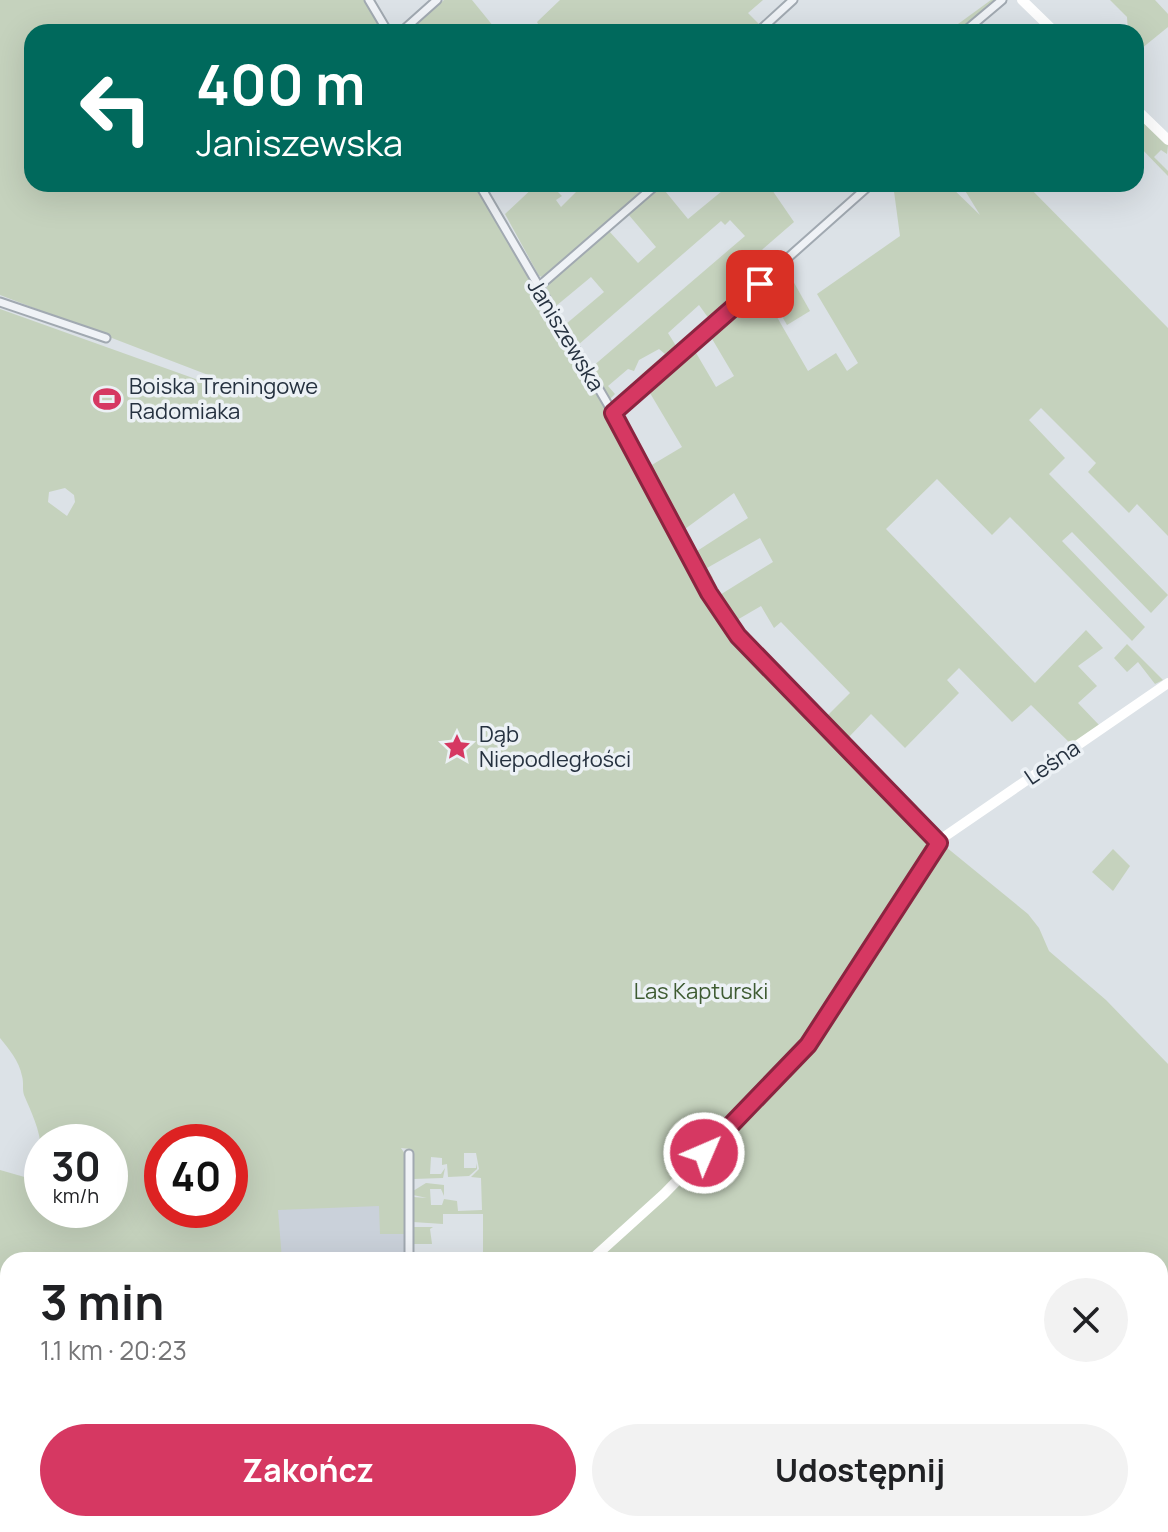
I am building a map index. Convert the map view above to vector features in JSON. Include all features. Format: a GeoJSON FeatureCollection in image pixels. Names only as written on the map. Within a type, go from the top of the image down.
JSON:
{"type":"FeatureCollection","features":[{"type":"Feature","properties":{"kind":"street"},"geometry":{"type":"LineString","coordinates":[[369,0],[383,24]]}},
{"type":"Feature","properties":{"kind":"street"},"geometry":{"type":"LineString","coordinates":[[410,24],[437,0]]}},
{"type":"Feature","properties":{"kind":"street"},"geometry":{"type":"LineString","coordinates":[[767,24],[793,0]]}},
{"type":"Feature","properties":{"kind":"street"},"geometry":{"type":"LineString","coordinates":[[974,24],[1002,0]]}},
{"type":"Feature","properties":{"kind":"street"},"geometry":{"type":"LineString","coordinates":[[1022,0],[1047,24]]}},
{"type":"Feature","properties":{"kind":"street"},"geometry":{"type":"LineString","coordinates":[[1144,117],[1168,140]]}},
{"type":"Feature","properties":{"kind":"street","name":"Janiszewska"},"geometry":{"type":"LineString","coordinates":[[483,192],[613,413],[709,593],[738,636],[939,843]]}},
{"type":"Feature","properties":{"kind":"street"},"geometry":{"type":"LineString","coordinates":[[537,288],[648,192]]}},
{"type":"Feature","properties":{"kind":"street"},"geometry":{"type":"LineString","coordinates":[[613,413],[862,192]]}},
{"type":"Feature","properties":{"kind":"street"},"geometry":{"type":"LineString","coordinates":[[0,302],[106,338]]}},
{"type":"Feature","properties":{"kind":"street","name":"Leśna"},"geometry":{"type":"LineString","coordinates":[[939,843],[957,826],[1168,683]]}},
{"type":"Feature","properties":{"kind":"street"},"geometry":{"type":"LineString","coordinates":[[600,1252],[664,1194],[798,1057],[939,843]]}},
{"type":"Feature","properties":{"kind":"street"},"geometry":{"type":"LineString","coordinates":[[409,1154],[409,1252]]}},
{"type":"Feature","properties":{"kind":"shaded area"},"geometry":{"type":"Polygon","coordinates":[[[255,1150],[405,1154],[404,1252],[264,1252],[255,1150]]]}},
{"type":"Feature","properties":{"kind":"green space","name":"Las Kapturski"},"geometry":{"type":"Polygon","coordinates":[[[0,0],[366,0],[381,24],[24,24],[24,192],[481,192],[559,322],[703,587],[746,648],[928,837],[946,847],[1028,914],[1039,928],[1049,951],[1106,1000],[1168,1064],[1168,1252],[483,1252],[483,1214],[443,1214],[443,1224],[413,1222],[413,1197],[427,1198],[413,1195],[413,1191],[426,1183],[444,1185],[444,1196],[441,1189],[430,1189],[431,1205],[442,1205],[444,1199],[457,1201],[458,1211],[482,1210],[481,1178],[471,1177],[479,1169],[476,1153],[464,1153],[464,1168],[476,1168],[477,1163],[477,1169],[469,1176],[448,1177],[447,1164],[442,1165],[442,1158],[431,1157],[430,1174],[441,1174],[445,1168],[443,1178],[413,1179],[411,1149],[401,1148],[405,1154],[405,1234],[380,1234],[379,1206],[278,1210],[281,1252],[0,1252],[0,1170],[24,1177],[24,1228],[128,1228],[128,1124],[36,1124],[24,1095],[21,1071],[0,1038],[0,309],[218,387],[229,383],[0,295],[0,0]],[[65,488],[49,492],[48,502],[67,516],[75,502],[74,495],[65,488]]]}},
{"type":"Feature","properties":{"kind":"green space"},"geometry":{"type":"Polygon","coordinates":[[[444,0],[472,0],[492,24],[416,24],[444,0]]]}},
{"type":"Feature","properties":{"kind":"green space"},"geometry":{"type":"Polygon","coordinates":[[[560,0],[763,0],[748,13],[759,24],[537,22],[560,0]]]}},
{"type":"Feature","properties":{"kind":"green space"},"geometry":{"type":"Polygon","coordinates":[[[991,0],[998,0],[969,24],[958,24],[991,0]]]}},
{"type":"Feature","properties":{"kind":"green space"},"geometry":{"type":"Polygon","coordinates":[[[1110,0],[1155,0],[1168,14],[1168,27],[1144,46],[1144,24],[1127,24],[1127,17],[1110,0]]]}},
{"type":"Feature","properties":{"kind":"green space"},"geometry":{"type":"Polygon","coordinates":[[[1144,121],[1168,145],[1167,154],[1161,150],[1154,157],[1168,171],[1168,176],[1144,151],[1144,121]]]}},
{"type":"Feature","properties":{"kind":"green space"},"geometry":{"type":"Polygon","coordinates":[[[528,192],[558,192],[562,196],[556,200],[561,207],[576,192],[644,192],[546,278],[539,276],[505,214],[528,192]]]}},
{"type":"Feature","properties":{"kind":"green space"},"geometry":{"type":"Polygon","coordinates":[[[654,192],[666,192],[688,219],[721,192],[773,192],[794,222],[732,276],[744,294],[712,323],[699,305],[668,333],[678,349],[627,394],[642,374],[665,354],[659,349],[639,360],[634,371],[628,369],[608,386],[615,394],[610,399],[592,367],[745,236],[730,220],[725,225],[721,221],[578,345],[566,324],[604,292],[591,277],[556,306],[545,285],[609,231],[638,263],[656,247],[628,214],[654,192]]]}},
{"type":"Feature","properties":{"kind":"green space"},"geometry":{"type":"Polygon","coordinates":[[[894,192],[956,192],[980,215],[966,192],[1034,192],[1168,328],[1168,536],[1137,504],[1129,513],[1088,472],[1096,463],[1041,408],[1029,420],[1065,458],[1049,474],[1168,595],[1151,613],[1072,532],[1062,541],[1145,627],[1132,641],[1010,517],[992,535],[937,479],[886,529],[1035,683],[1086,630],[1103,648],[1078,666],[1097,686],[1078,703],[1100,726],[1072,745],[1031,705],[1012,722],[959,668],[947,680],[959,693],[905,748],[871,714],[847,739],[826,717],[850,693],[781,622],[774,628],[761,606],[737,620],[747,634],[742,636],[715,598],[773,562],[760,538],[707,568],[713,578],[706,581],[694,553],[748,518],[734,493],[685,529],[695,546],[692,548],[645,469],[682,447],[647,388],[692,346],[716,387],[734,376],[708,332],[757,292],[762,291],[808,371],[836,353],[847,371],[858,363],[817,294],[900,236],[894,192]]]}},
{"type":"Feature","properties":{"kind":"green space"},"geometry":{"type":"Polygon","coordinates":[[[784,265],[810,311],[787,325],[763,283],[784,265]]]}},
{"type":"Feature","properties":{"kind":"green space"},"geometry":{"type":"Polygon","coordinates":[[[1127,644],[1163,680],[1155,684],[1138,662],[1127,672],[1114,658],[1127,644]]]}},
{"type":"Feature","properties":{"kind":"green space"},"geometry":{"type":"Polygon","coordinates":[[[1113,849],[1130,866],[1113,891],[1092,872],[1113,849]]]}},
{"type":"Feature","properties":{"kind":"green space"},"geometry":{"type":"Polygon","coordinates":[[[414,1227],[433,1227],[430,1229],[432,1244],[414,1244],[414,1227]]]}},
{"type":"Feature","properties":{"kind":"place","name":"Boiska Treningowe Radomiaka"},"geometry":{"type":"Point","coordinates":[107,399]}},
{"type":"Feature","properties":{"kind":"place","name":"Dąb Niepodległości"},"geometry":{"type":"Point","coordinates":[457,747]}},
{"type":"Feature","properties":{"kind":"route"},"geometry":{"type":"LineString","coordinates":[[704,1153],[780,1078],[808,1045],[939,843],[738,636],[709,593],[697,565],[613,413],[760,284]]}}]}
